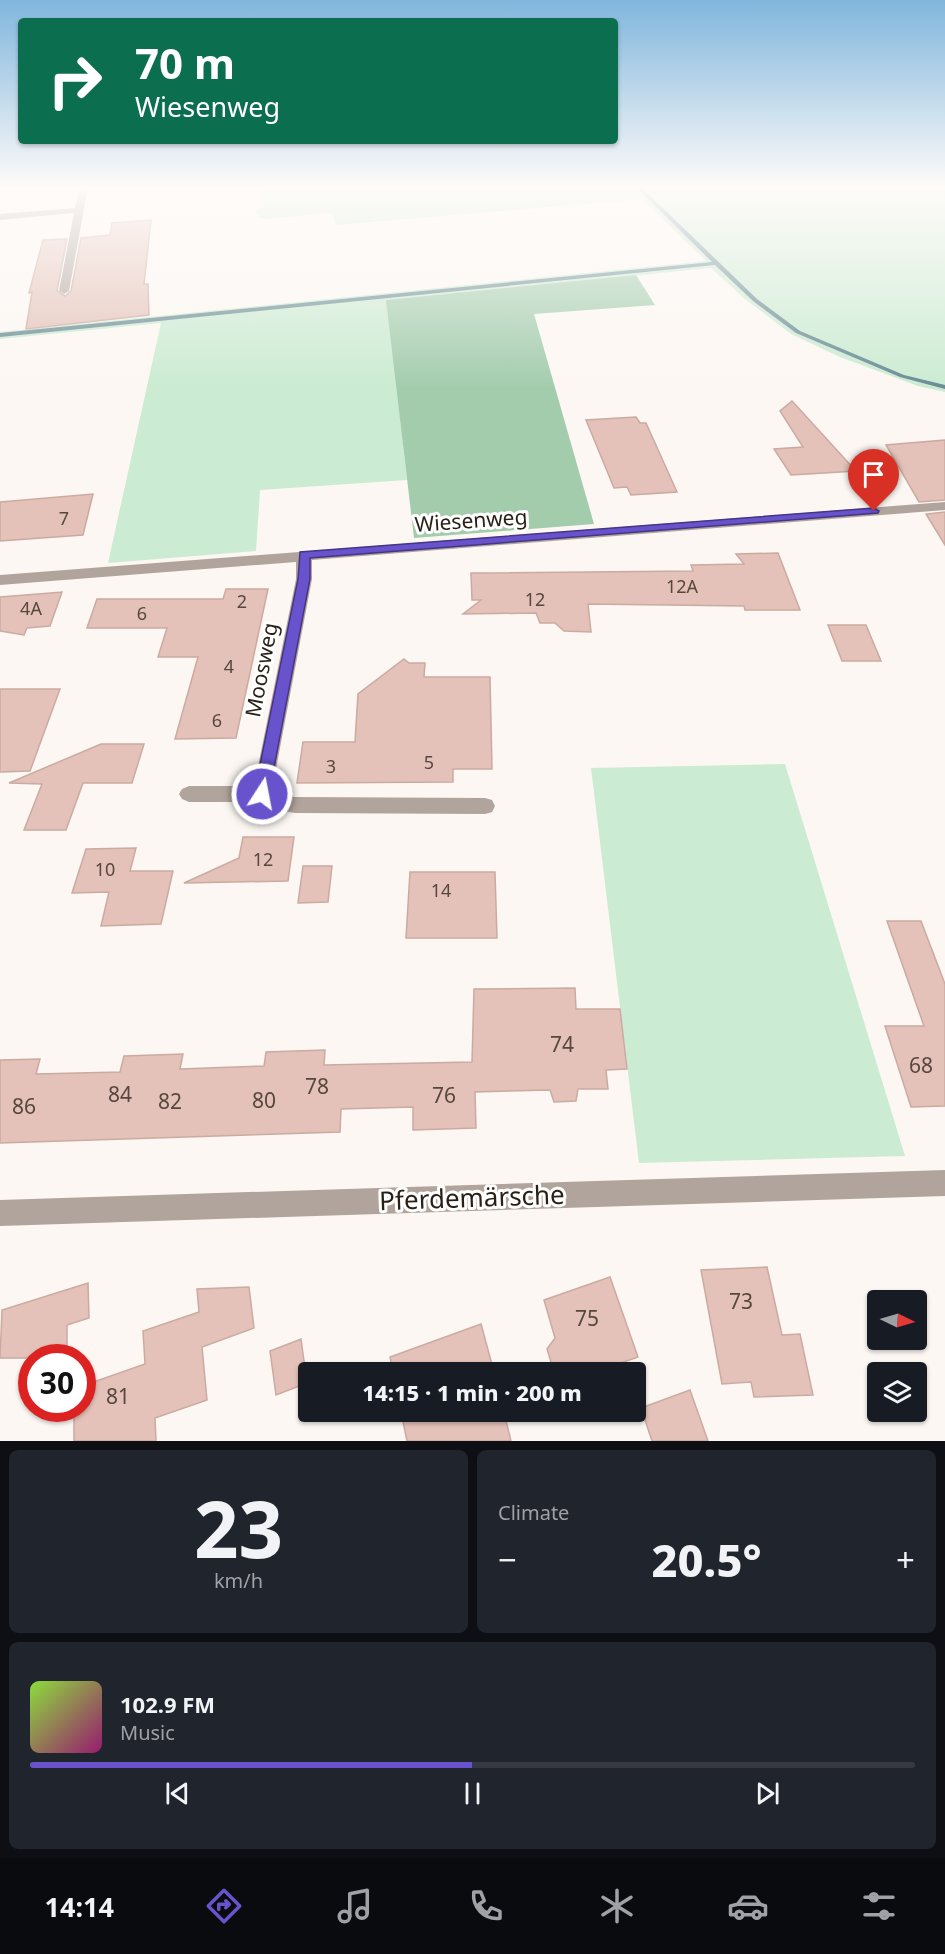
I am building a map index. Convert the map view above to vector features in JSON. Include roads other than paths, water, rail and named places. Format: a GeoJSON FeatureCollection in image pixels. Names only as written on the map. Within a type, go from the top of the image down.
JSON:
{"type":"FeatureCollection","features":[{"type":"Feature","properties":{"kind":"street"},"geometry":{"type":"LineString","coordinates":[[64,291],[70,254]]}},
{"type":"Feature","properties":{"kind":"street","name":"Wiesenweg"},"geometry":{"type":"LineString","coordinates":[[0,580],[945,506]]}},
{"type":"Feature","properties":{"kind":"street","name":"Moosweg"},"geometry":{"type":"LineString","coordinates":[[262,794],[304,579],[304,555]]}},
{"type":"Feature","properties":{"kind":"street"},"geometry":{"type":"LineString","coordinates":[[189,794],[262,794],[278,802],[295,805],[485,806]]}},
{"type":"Feature","properties":{"kind":"street","name":"Pferdemärsche"},"geometry":{"type":"LineString","coordinates":[[0,1213],[945,1183]]}},
{"type":"Feature","properties":{"kind":"waterway"},"geometry":{"type":"LineString","coordinates":[[708,254],[755,300],[798,332],[902,376],[945,387]]}},
{"type":"Feature","properties":{"kind":"waterway"},"geometry":{"type":"LineString","coordinates":[[0,335],[715,263]]}}]}
